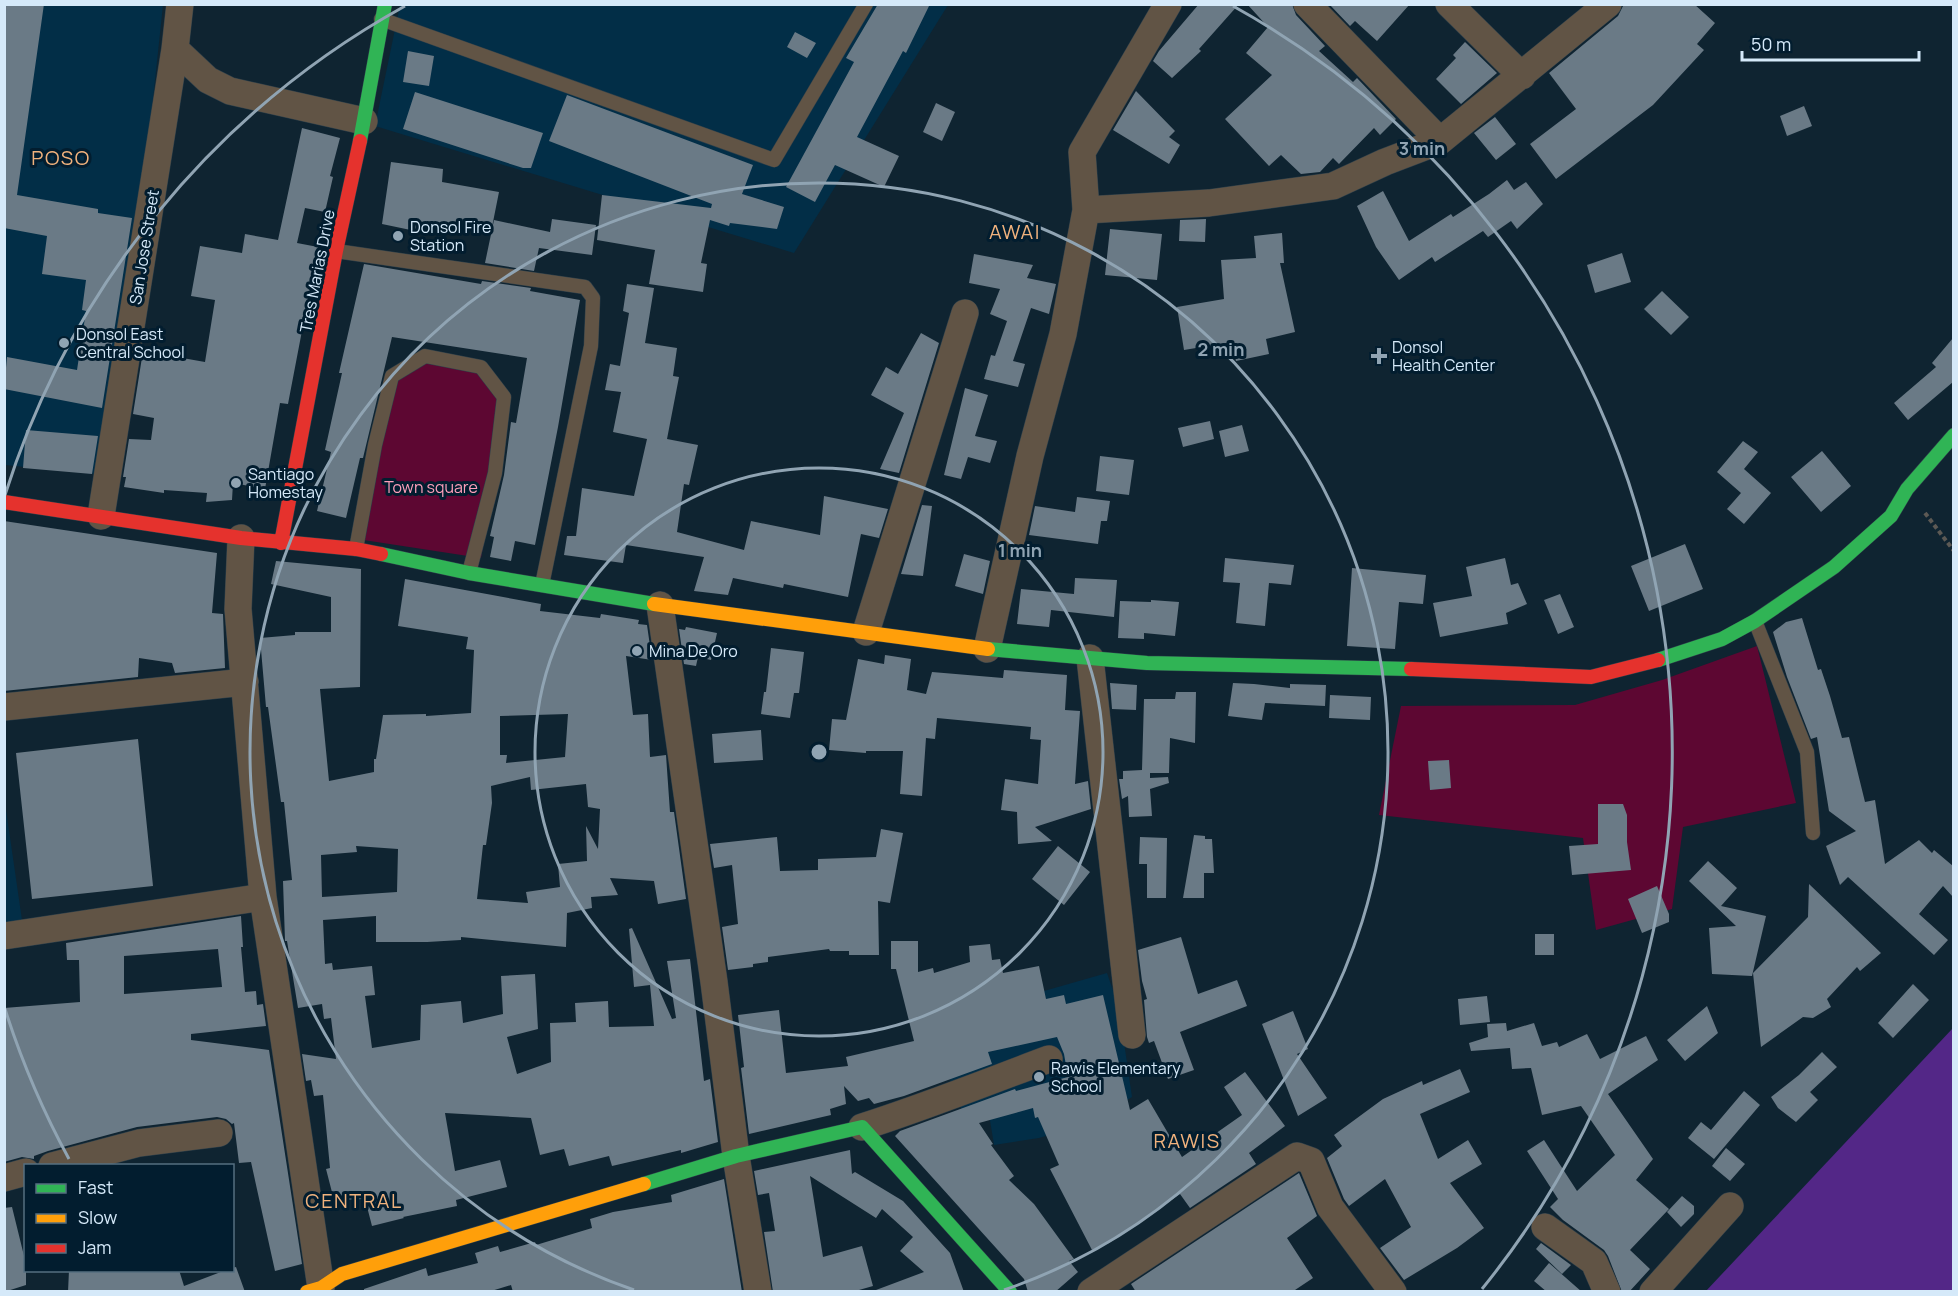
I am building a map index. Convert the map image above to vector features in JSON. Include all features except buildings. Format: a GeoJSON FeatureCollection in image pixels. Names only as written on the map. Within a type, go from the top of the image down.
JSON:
{"type":"FeatureCollection","features":[{"type":"Feature","properties":{"kind":"main road","name":"Tres Marias Drive"},"geometry":{"type":"LineString","coordinates":[[281,543],[385,4]]}},
{"type":"Feature","properties":{"kind":"main road"},"geometry":{"type":"LineString","coordinates":[[4,502],[241,538],[356,549],[469,573],[660,605],[981,648],[1147,663],[1378,667],[1591,677],[1678,655],[1722,639],[1755,621],[1834,567],[1891,516],[1907,489],[1953,435]]}},
{"type":"Feature","properties":{"kind":"main road"},"geometry":{"type":"LineString","coordinates":[[316,1290],[342,1274],[367,1266],[736,1156],[862,1127],[1010,1292]]}},
{"type":"Feature","properties":{"kind":"street","name":"San Jose Street"},"geometry":{"type":"LineString","coordinates":[[101,516],[175,49],[180,4]]}},
{"type":"Feature","properties":{"kind":"street"},"geometry":{"type":"LineString","coordinates":[[981,648],[1063,334],[1086,210],[1082,152],[1168,4]]}},
{"type":"Feature","properties":{"kind":"street"},"geometry":{"type":"LineString","coordinates":[[1306,4],[1440,141]]}},
{"type":"Feature","properties":{"kind":"street"},"geometry":{"type":"LineString","coordinates":[[1449,4],[1522,76]]}},
{"type":"Feature","properties":{"kind":"street"},"geometry":{"type":"LineString","coordinates":[[1086,210],[1209,203],[1333,186],[1385,162],[1440,141],[1608,4]]}},
{"type":"Feature","properties":{"kind":"street"},"geometry":{"type":"LineString","coordinates":[[175,49],[208,80],[230,91],[364,121]]}},
{"type":"Feature","properties":{"kind":"street"},"geometry":{"type":"LineString","coordinates":[[866,632],[965,313]]}},
{"type":"Feature","properties":{"kind":"street"},"geometry":{"type":"LineString","coordinates":[[241,538],[238,609],[263,897],[316,1290]]}},
{"type":"Feature","properties":{"kind":"street"},"geometry":{"type":"LineString","coordinates":[[660,605],[714,982],[736,1156],[758,1292]]}},
{"type":"Feature","properties":{"kind":"street"},"geometry":{"type":"LineString","coordinates":[[1090,658],[1132,1035]]}},
{"type":"Feature","properties":{"kind":"street"},"geometry":{"type":"LineString","coordinates":[[4,707],[245,682]]}},
{"type":"Feature","properties":{"kind":"street"},"geometry":{"type":"LineString","coordinates":[[4,936],[263,897]]}},
{"type":"Feature","properties":{"kind":"street"},"geometry":{"type":"LineString","coordinates":[[862,1127],[906,1113],[1049,1059]]}},
{"type":"Feature","properties":{"kind":"street"},"geometry":{"type":"LineString","coordinates":[[60,1164],[139,1143],[219,1133]]}},
{"type":"Feature","properties":{"kind":"street"},"geometry":{"type":"LineString","coordinates":[[1091,1292],[1298,1156],[1311,1161],[1330,1207],[1393,1292]]}},
{"type":"Feature","properties":{"kind":"street"},"geometry":{"type":"LineString","coordinates":[[4,1178],[24,1173]]}},
{"type":"Feature","properties":{"kind":"street"},"geometry":{"type":"LineString","coordinates":[[1653,1292],[1730,1206]]}},
{"type":"Feature","properties":{"kind":"street"},"geometry":{"type":"LineString","coordinates":[[1545,1227],[1594,1262],[1607,1292]]}},
{"type":"Feature","properties":{"kind":"lane"},"geometry":{"type":"LineString","coordinates":[[381,19],[774,160],[866,4]]}},
{"type":"Feature","properties":{"kind":"lane"},"geometry":{"type":"LineString","coordinates":[[336,251],[585,287],[590,292],[593,298],[591,346],[542,585]]}},
{"type":"Feature","properties":{"kind":"lane"},"geometry":{"type":"LineString","coordinates":[[356,549],[375,445],[392,376],[425,356],[481,367],[504,397],[495,472],[469,573]]}},
{"type":"Feature","properties":{"kind":"lane"},"geometry":{"type":"LineString","coordinates":[[1755,621],[1807,752],[1813,833]]}},
{"type":"Feature","properties":{"kind":"path"},"geometry":{"type":"LineString","coordinates":[[1907,489],[1953,551]]}},
{"type":"Feature","properties":{"kind":"shaded area","name":"Donsol East Central School"},"geometry":{"type":"Polygon","coordinates":[[[4,5],[163,5],[140,221],[107,475],[5,465],[4,5]]]}},
{"type":"Feature","properties":{"kind":"shaded area"},"geometry":{"type":"Polygon","coordinates":[[[400,5],[948,5],[794,253],[375,126],[400,5]]]}},
{"type":"Feature","properties":{"kind":"shaded area"},"geometry":{"type":"Polygon","coordinates":[[[4,796],[23,927],[4,930],[4,796]]]}},
{"type":"Feature","properties":{"kind":"shaded area","name":"Rawis Elementary School"},"geometry":{"type":"Polygon","coordinates":[[[1107,973],[1119,1008],[1132,1097],[1090,1123],[1039,1138],[994,1145],[988,1108],[963,1114],[941,1056],[936,1022],[1107,973]]]}},
{"type":"Feature","properties":{"kind":"shaded area"},"geometry":{"type":"Polygon","coordinates":[[[1953,1028],[1953,1291],[1706,1291],[1953,1028]]]}},
{"type":"Feature","properties":{"kind":"green space","name":"Town square"},"geometry":{"type":"Polygon","coordinates":[[[426,354],[483,365],[506,395],[497,470],[481,558],[357,539],[393,373],[426,354]]]}},
{"type":"Feature","properties":{"kind":"green space"},"geometry":{"type":"Polygon","coordinates":[[[1757,646],[1796,803],[1683,827],[1672,909],[1596,930],[1583,838],[1379,815],[1401,706],[1575,705],[1662,680],[1757,646]]]}},
{"type":"Feature","properties":{"kind":"traffic: fast"},"geometry":{"type":"LineString","coordinates":[[360,141],[385,4]]}},
{"type":"Feature","properties":{"kind":"traffic: fast"},"geometry":{"type":"LineString","coordinates":[[1658,660],[1722,639],[1755,621],[1834,567],[1891,516],[1907,489],[1954,435]]}},
{"type":"Feature","properties":{"kind":"traffic: fast"},"geometry":{"type":"LineString","coordinates":[[381,554],[469,573],[654,604]]}},
{"type":"Feature","properties":{"kind":"traffic: fast"},"geometry":{"type":"LineString","coordinates":[[988,649],[1147,663],[1411,669]]}},
{"type":"Feature","properties":{"kind":"traffic: fast"},"geometry":{"type":"LineString","coordinates":[[644,1184],[736,1156],[862,1127],[1010,1292]]}},
{"type":"Feature","properties":{"kind":"traffic: slow"},"geometry":{"type":"LineString","coordinates":[[654,604],[988,649]]}},
{"type":"Feature","properties":{"kind":"traffic: slow"},"geometry":{"type":"LineString","coordinates":[[307,1292],[321,1288],[342,1274],[644,1184]]}},
{"type":"Feature","properties":{"kind":"traffic: jam"},"geometry":{"type":"LineString","coordinates":[[281,543],[336,251],[360,141]]}},
{"type":"Feature","properties":{"kind":"traffic: jam"},"geometry":{"type":"LineString","coordinates":[[4,502],[241,538],[356,549],[381,554]]}},
{"type":"Feature","properties":{"kind":"traffic: jam"},"geometry":{"type":"LineString","coordinates":[[1411,669],[1591,677],[1658,660]]}},
{"type":"Feature","properties":{"kind":"place","name":"Donsol Fire Station"},"geometry":{"type":"Point","coordinates":[398,236]}},
{"type":"Feature","properties":{"kind":"place","name":"Donsol East Central School"},"geometry":{"type":"Point","coordinates":[64,343]}},
{"type":"Feature","properties":{"kind":"place","name":"Donsol Health Center"},"geometry":{"type":"Point","coordinates":[1379,356]}},
{"type":"Feature","properties":{"kind":"place","name":"Santiago Homestay"},"geometry":{"type":"Point","coordinates":[236,483]}},
{"type":"Feature","properties":{"kind":"place","name":"Mina De Oro"},"geometry":{"type":"Point","coordinates":[637,651]}},
{"type":"Feature","properties":{"kind":"place","name":"Rawis Elementary School"},"geometry":{"type":"Point","coordinates":[1039,1077]}},
{"type":"Feature","properties":{"kind":"district","name":"POSO"},"geometry":{"type":"Point","coordinates":[61,158]}},
{"type":"Feature","properties":{"kind":"district","name":"AWAI"},"geometry":{"type":"Point","coordinates":[1015,232]}},
{"type":"Feature","properties":{"kind":"district","name":"RAWIS"},"geometry":{"type":"Point","coordinates":[1187,1141]}},
{"type":"Feature","properties":{"kind":"district","name":"CENTRAL"},"geometry":{"type":"Point","coordinates":[354,1201]}}]}
